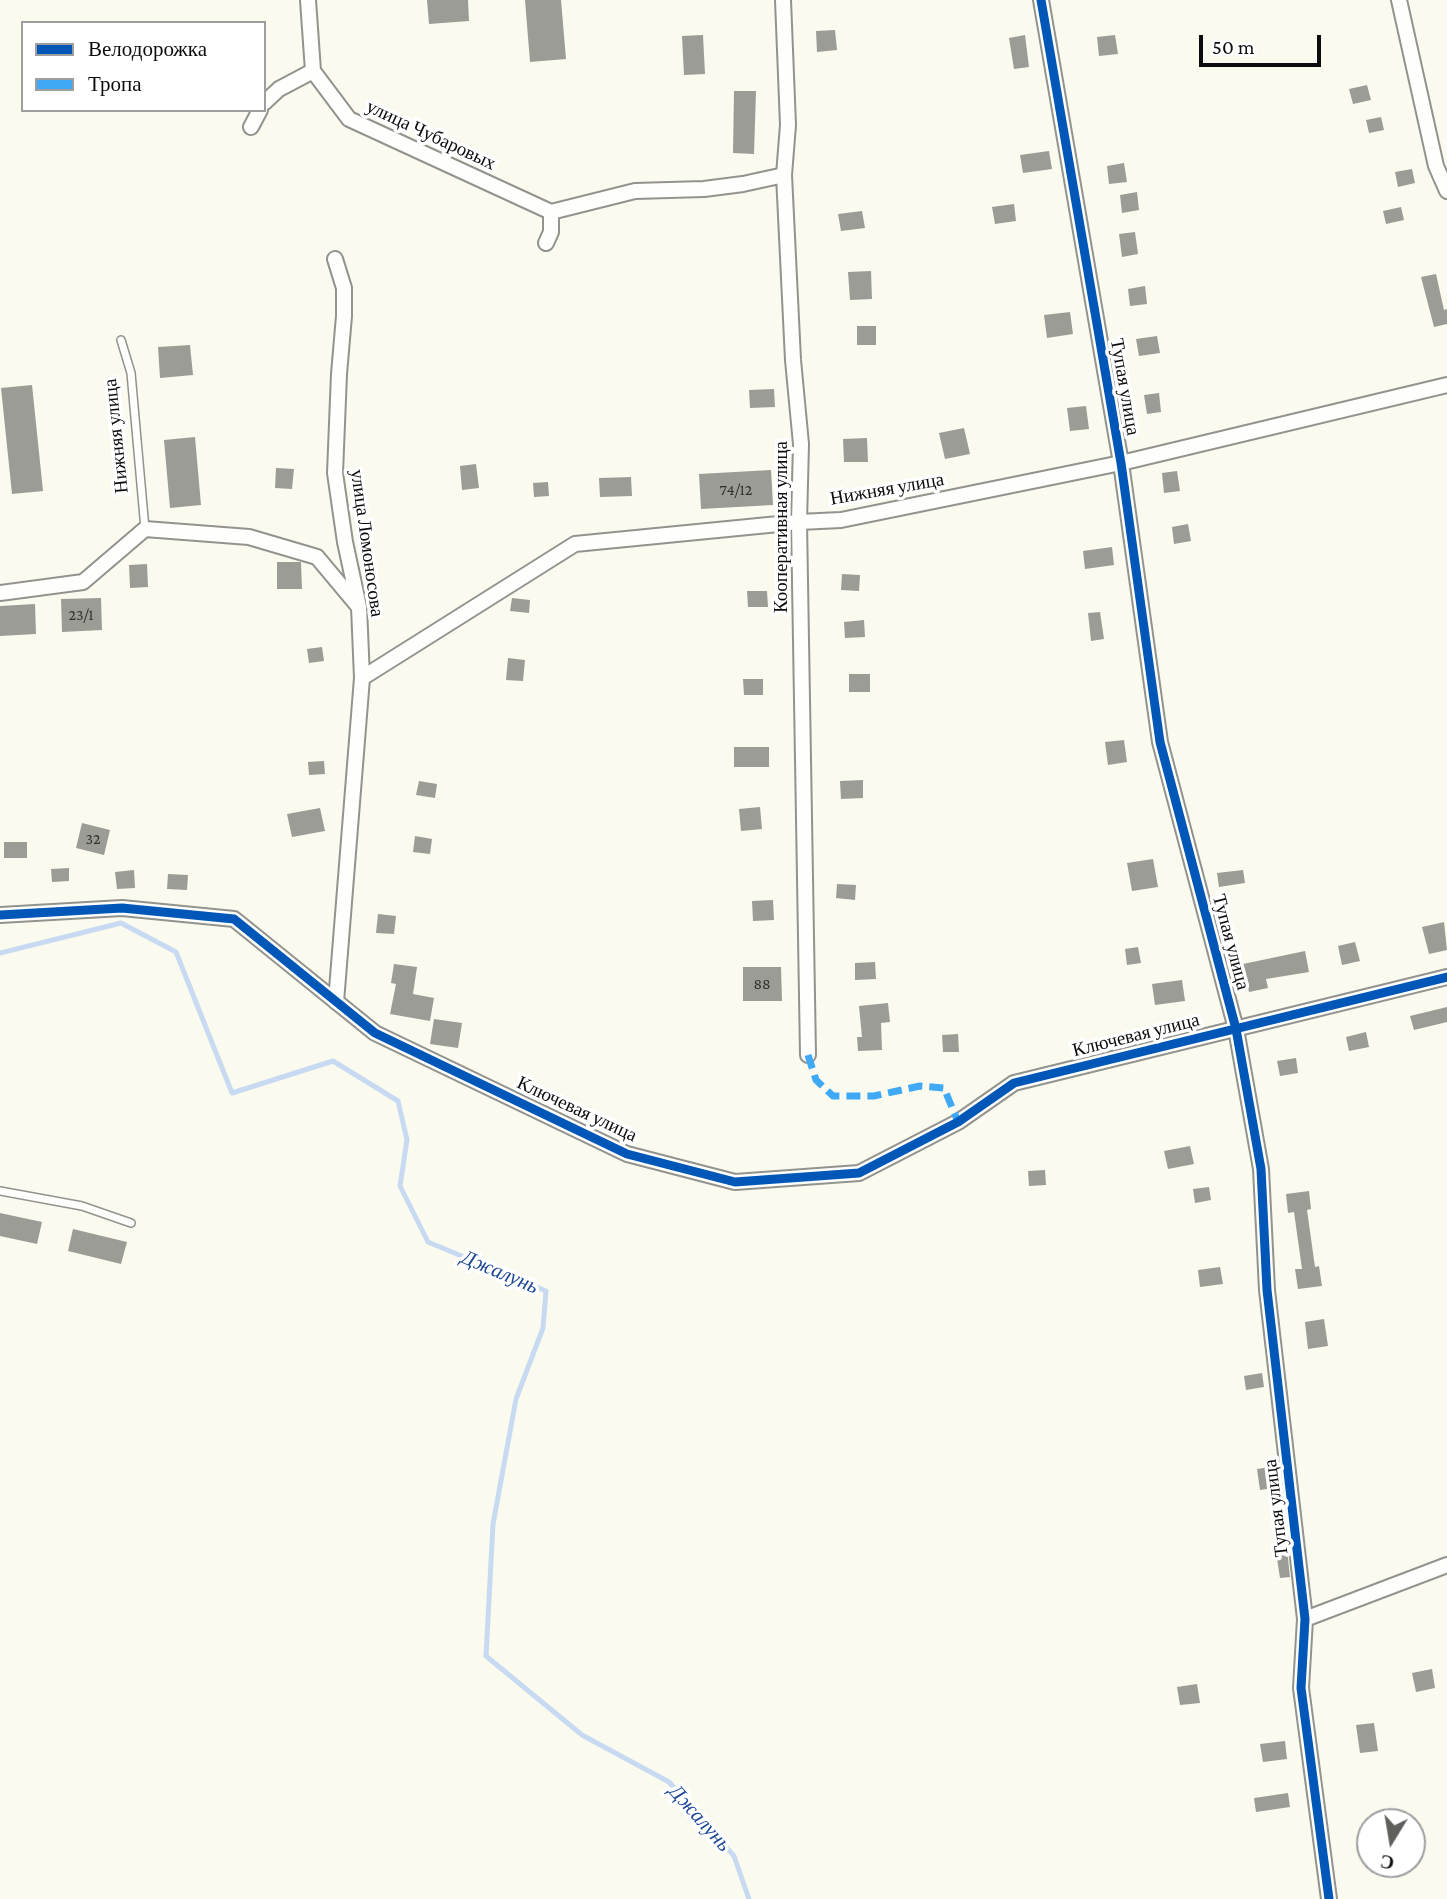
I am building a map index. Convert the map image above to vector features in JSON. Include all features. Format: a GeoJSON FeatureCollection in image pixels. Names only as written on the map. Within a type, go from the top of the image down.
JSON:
{"type":"FeatureCollection","features":[{"type":"Feature","properties":{"kind":"street"},"geometry":{"type":"LineString","coordinates":[[266,101],[279,89],[313,71],[308,0]]}},
{"type":"Feature","properties":{"kind":"street","name":"Кооперативная улица"},"geometry":{"type":"LineString","coordinates":[[783,0],[788,125],[784,174],[793,360],[801,444],[799,522],[808,1055]]}},
{"type":"Feature","properties":{"kind":"street","name":"Тупая улица"},"geometry":{"type":"LineString","coordinates":[[1041,0],[1121,463],[1160,742],[1236,1029],[1261,1168],[1267,1290],[1305,1619],[1301,1688],[1329,1899]]}},
{"type":"Feature","properties":{"kind":"street"},"geometry":{"type":"LineString","coordinates":[[1399,0],[1436,166],[1447,191]]}},
{"type":"Feature","properties":{"kind":"street","name":"улица Чубаровых"},"geometry":{"type":"LineString","coordinates":[[313,71],[349,119],[551,212]]}},
{"type":"Feature","properties":{"kind":"street"},"geometry":{"type":"LineString","coordinates":[[251,127],[259,112]]}},
{"type":"Feature","properties":{"kind":"street"},"geometry":{"type":"LineString","coordinates":[[546,243],[551,232],[551,212],[635,191],[704,189],[743,184],[784,174]]}},
{"type":"Feature","properties":{"kind":"street","name":"улица Ломоносова"},"geometry":{"type":"LineString","coordinates":[[335,259],[344,288],[335,473],[345,542],[359,607],[362,678],[336,1002]]}},
{"type":"Feature","properties":{"kind":"street","name":"Нижняя улица"},"geometry":{"type":"LineString","coordinates":[[362,678],[575,544],[841,520],[1121,463],[1447,385]]}},
{"type":"Feature","properties":{"kind":"street"},"geometry":{"type":"LineString","coordinates":[[0,593],[83,582],[145,529],[249,537],[317,557],[359,607]]}},
{"type":"Feature","properties":{"kind":"street","name":"Ключевая улица"},"geometry":{"type":"LineString","coordinates":[[0,915],[122,908],[234,919],[375,1033],[627,1154],[735,1182],[859,1173],[958,1122],[1014,1083],[1447,977]]}},
{"type":"Feature","properties":{"kind":"street"},"geometry":{"type":"LineString","coordinates":[[1305,1619],[1447,1565]]}},
{"type":"Feature","properties":{"kind":"lane","name":"Нижняя улица"},"geometry":{"type":"LineString","coordinates":[[121,340],[131,373],[145,529]]}},
{"type":"Feature","properties":{"kind":"lane"},"geometry":{"type":"LineString","coordinates":[[0,1191],[82,1206],[131,1223]]}},
{"type":"Feature","properties":{"kind":"building"},"geometry":{"type":"Polygon","coordinates":[[[427,0],[468,0],[469,21],[429,24],[427,0]]]}},
{"type":"Feature","properties":{"kind":"building"},"geometry":{"type":"Polygon","coordinates":[[[525,0],[561,0],[566,59],[530,62],[525,0]]]}},
{"type":"Feature","properties":{"kind":"building"},"geometry":{"type":"Polygon","coordinates":[[[835,30],[837,50],[817,52],[816,31],[835,30]]]}},
{"type":"Feature","properties":{"kind":"building"},"geometry":{"type":"Polygon","coordinates":[[[703,35],[705,74],[684,75],[682,36],[703,35]]]}},
{"type":"Feature","properties":{"kind":"building"},"geometry":{"type":"Polygon","coordinates":[[[1025,35],[1029,67],[1014,69],[1009,38],[1025,35]]]}},
{"type":"Feature","properties":{"kind":"building"},"geometry":{"type":"Polygon","coordinates":[[[1115,35],[1118,54],[1099,56],[1097,37],[1115,35]]]}},
{"type":"Feature","properties":{"kind":"building"},"geometry":{"type":"Polygon","coordinates":[[[1367,85],[1371,100],[1353,104],[1349,89],[1367,85]]]}},
{"type":"Feature","properties":{"kind":"building"},"geometry":{"type":"Polygon","coordinates":[[[734,91],[756,91],[754,154],[733,153],[734,91]]]}},
{"type":"Feature","properties":{"kind":"building"},"geometry":{"type":"Polygon","coordinates":[[[1381,117],[1384,130],[1369,133],[1366,120],[1381,117]]]}},
{"type":"Feature","properties":{"kind":"building"},"geometry":{"type":"Polygon","coordinates":[[[1049,151],[1052,169],[1023,173],[1020,155],[1049,151]]]}},
{"type":"Feature","properties":{"kind":"building"},"geometry":{"type":"Polygon","coordinates":[[[1124,163],[1127,182],[1109,184],[1107,166],[1124,163]]]}},
{"type":"Feature","properties":{"kind":"building"},"geometry":{"type":"Polygon","coordinates":[[[1412,169],[1415,183],[1398,187],[1395,172],[1412,169]]]}},
{"type":"Feature","properties":{"kind":"building"},"geometry":{"type":"Polygon","coordinates":[[[1137,192],[1139,210],[1122,213],[1120,195],[1137,192]]]}},
{"type":"Feature","properties":{"kind":"building"},"geometry":{"type":"Polygon","coordinates":[[[1014,204],[1016,221],[995,224],[992,207],[1014,204]]]}},
{"type":"Feature","properties":{"kind":"building"},"geometry":{"type":"Polygon","coordinates":[[[1401,207],[1404,220],[1386,224],[1383,211],[1401,207]]]}},
{"type":"Feature","properties":{"kind":"building"},"geometry":{"type":"Polygon","coordinates":[[[862,211],[865,228],[841,231],[838,214],[862,211]]]}},
{"type":"Feature","properties":{"kind":"building"},"geometry":{"type":"Polygon","coordinates":[[[1135,232],[1138,254],[1122,257],[1119,234],[1135,232]]]}},
{"type":"Feature","properties":{"kind":"building"},"geometry":{"type":"Polygon","coordinates":[[[871,271],[872,299],[850,300],[848,272],[871,271]]]}},
{"type":"Feature","properties":{"kind":"building"},"geometry":{"type":"Polygon","coordinates":[[[1436,274],[1444,310],[1447,309],[1447,324],[1434,327],[1421,277],[1436,274]]]}},
{"type":"Feature","properties":{"kind":"building"},"geometry":{"type":"Polygon","coordinates":[[[1145,286],[1147,304],[1130,306],[1128,289],[1145,286]]]}},
{"type":"Feature","properties":{"kind":"building"},"geometry":{"type":"Polygon","coordinates":[[[1070,312],[1073,334],[1047,338],[1044,315],[1070,312]]]}},
{"type":"Feature","properties":{"kind":"building"},"geometry":{"type":"Polygon","coordinates":[[[857,326],[876,326],[876,345],[857,345],[857,326]]]}},
{"type":"Feature","properties":{"kind":"building"},"geometry":{"type":"Polygon","coordinates":[[[1157,336],[1160,353],[1139,356],[1136,339],[1157,336]]]}},
{"type":"Feature","properties":{"kind":"building"},"geometry":{"type":"Polygon","coordinates":[[[190,345],[193,375],[160,378],[158,347],[190,345]]]}},
{"type":"Feature","properties":{"kind":"building"},"geometry":{"type":"Polygon","coordinates":[[[32,385],[43,491],[12,494],[1,388],[32,385]]]}},
{"type":"Feature","properties":{"kind":"building"},"geometry":{"type":"Polygon","coordinates":[[[774,389],[775,407],[750,408],[749,390],[774,389]]]}},
{"type":"Feature","properties":{"kind":"building"},"geometry":{"type":"Polygon","coordinates":[[[1159,393],[1161,412],[1147,414],[1144,395],[1159,393]]]}},
{"type":"Feature","properties":{"kind":"building"},"geometry":{"type":"Polygon","coordinates":[[[1086,406],[1089,429],[1070,431],[1067,408],[1086,406]]]}},
{"type":"Feature","properties":{"kind":"building"},"geometry":{"type":"Polygon","coordinates":[[[964,428],[970,454],[945,459],[939,433],[964,428]]]}},
{"type":"Feature","properties":{"kind":"building"},"geometry":{"type":"Polygon","coordinates":[[[195,437],[201,505],[170,508],[164,440],[195,437]]]}},
{"type":"Feature","properties":{"kind":"building"},"geometry":{"type":"Polygon","coordinates":[[[867,438],[868,462],[844,462],[843,439],[867,438]]]}},
{"type":"Feature","properties":{"kind":"building"},"geometry":{"type":"Polygon","coordinates":[[[476,464],[479,488],[462,490],[460,466],[476,464]]]}},
{"type":"Feature","properties":{"kind":"building"},"geometry":{"type":"Polygon","coordinates":[[[276,468],[294,469],[292,489],[275,488],[276,468]]]}},
{"type":"Feature","properties":{"kind":"building"},"geometry":{"type":"Polygon","coordinates":[[[771,470],[773,505],[701,509],[699,474],[771,470]]]}},
{"type":"Feature","properties":{"kind":"building"},"geometry":{"type":"Polygon","coordinates":[[[1177,471],[1180,491],[1164,493],[1162,473],[1177,471]]]}},
{"type":"Feature","properties":{"kind":"building"},"geometry":{"type":"Polygon","coordinates":[[[631,477],[632,496],[600,497],[599,478],[631,477]]]}},
{"type":"Feature","properties":{"kind":"building"},"geometry":{"type":"Polygon","coordinates":[[[548,482],[549,496],[534,497],[533,483],[548,482]]]}},
{"type":"Feature","properties":{"kind":"building"},"geometry":{"type":"Polygon","coordinates":[[[1188,524],[1191,541],[1174,544],[1172,527],[1188,524]]]}},
{"type":"Feature","properties":{"kind":"building"},"geometry":{"type":"Polygon","coordinates":[[[1112,547],[1114,565],[1085,569],[1083,551],[1112,547]]]}},
{"type":"Feature","properties":{"kind":"building"},"geometry":{"type":"Polygon","coordinates":[[[277,562],[301,562],[302,589],[277,589],[277,562]]]}},
{"type":"Feature","properties":{"kind":"building"},"geometry":{"type":"Polygon","coordinates":[[[147,564],[148,587],[130,588],[129,565],[147,564]]]}},
{"type":"Feature","properties":{"kind":"building"},"geometry":{"type":"Polygon","coordinates":[[[842,574],[860,575],[859,591],[841,590],[842,574]]]}},
{"type":"Feature","properties":{"kind":"building"},"geometry":{"type":"Polygon","coordinates":[[[747,591],[767,591],[768,607],[748,607],[747,591]]]}},
{"type":"Feature","properties":{"kind":"building"},"geometry":{"type":"Polygon","coordinates":[[[101,598],[102,630],[62,632],[61,599],[101,598]]]}},
{"type":"Feature","properties":{"kind":"building"},"geometry":{"type":"Polygon","coordinates":[[[512,598],[530,600],[529,613],[510,611],[512,598]]]}},
{"type":"Feature","properties":{"kind":"building"},"geometry":{"type":"Polygon","coordinates":[[[35,604],[36,634],[0,636],[0,606],[35,604]]]}},
{"type":"Feature","properties":{"kind":"building"},"geometry":{"type":"Polygon","coordinates":[[[1100,612],[1104,639],[1091,641],[1088,613],[1100,612]]]}},
{"type":"Feature","properties":{"kind":"building"},"geometry":{"type":"Polygon","coordinates":[[[864,620],[865,637],[845,638],[844,622],[864,620]]]}},
{"type":"Feature","properties":{"kind":"building"},"geometry":{"type":"Polygon","coordinates":[[[322,647],[324,661],[309,663],[307,649],[322,647]]]}},
{"type":"Feature","properties":{"kind":"building"},"geometry":{"type":"Polygon","coordinates":[[[508,658],[525,660],[523,681],[506,680],[508,658]]]}},
{"type":"Feature","properties":{"kind":"building"},"geometry":{"type":"Polygon","coordinates":[[[849,674],[870,674],[870,692],[849,692],[849,674]]]}},
{"type":"Feature","properties":{"kind":"building"},"geometry":{"type":"Polygon","coordinates":[[[743,679],[763,679],[763,695],[744,695],[743,679]]]}},
{"type":"Feature","properties":{"kind":"building"},"geometry":{"type":"Polygon","coordinates":[[[1124,740],[1127,762],[1108,765],[1105,742],[1124,740]]]}},
{"type":"Feature","properties":{"kind":"building"},"geometry":{"type":"Polygon","coordinates":[[[734,747],[769,747],[769,767],[734,767],[734,747]]]}},
{"type":"Feature","properties":{"kind":"building"},"geometry":{"type":"Polygon","coordinates":[[[324,761],[325,774],[309,775],[308,762],[324,761]]]}},
{"type":"Feature","properties":{"kind":"building"},"geometry":{"type":"Polygon","coordinates":[[[863,780],[863,798],[841,799],[840,781],[863,780]]]}},
{"type":"Feature","properties":{"kind":"building"},"geometry":{"type":"Polygon","coordinates":[[[419,781],[437,784],[435,798],[416,795],[419,781]]]}},
{"type":"Feature","properties":{"kind":"building"},"geometry":{"type":"Polygon","coordinates":[[[760,807],[762,829],[741,831],[739,809],[760,807]]]}},
{"type":"Feature","properties":{"kind":"building"},"geometry":{"type":"Polygon","coordinates":[[[320,808],[325,831],[292,837],[287,814],[320,808]]]}},
{"type":"Feature","properties":{"kind":"building"},"geometry":{"type":"Polygon","coordinates":[[[82,823],[110,830],[104,855],[76,848],[82,823]]]}},
{"type":"Feature","properties":{"kind":"building"},"geometry":{"type":"Polygon","coordinates":[[[415,836],[432,839],[430,854],[413,852],[415,836]]]}},
{"type":"Feature","properties":{"kind":"building"},"geometry":{"type":"Polygon","coordinates":[[[4,842],[27,842],[27,858],[4,858],[4,842]]]}},
{"type":"Feature","properties":{"kind":"building"},"geometry":{"type":"Polygon","coordinates":[[[1153,859],[1158,887],[1132,891],[1127,863],[1153,859]]]}},
{"type":"Feature","properties":{"kind":"building"},"geometry":{"type":"Polygon","coordinates":[[[69,868],[69,881],[52,882],[51,869],[69,868]]]}},
{"type":"Feature","properties":{"kind":"building"},"geometry":{"type":"Polygon","coordinates":[[[134,870],[135,888],[117,889],[115,872],[134,870]]]}},
{"type":"Feature","properties":{"kind":"building"},"geometry":{"type":"Polygon","coordinates":[[[1243,870],[1245,883],[1219,887],[1217,873],[1243,870]]]}},
{"type":"Feature","properties":{"kind":"building"},"geometry":{"type":"Polygon","coordinates":[[[168,874],[188,875],[187,890],[167,889],[168,874]]]}},
{"type":"Feature","properties":{"kind":"building"},"geometry":{"type":"Polygon","coordinates":[[[837,884],[856,885],[855,900],[836,898],[837,884]]]}},
{"type":"Feature","properties":{"kind":"building"},"geometry":{"type":"Polygon","coordinates":[[[773,900],[774,920],[753,921],[752,901],[773,900]]]}},
{"type":"Feature","properties":{"kind":"building"},"geometry":{"type":"Polygon","coordinates":[[[378,914],[396,916],[394,934],[376,933],[378,914]]]}},
{"type":"Feature","properties":{"kind":"building"},"geometry":{"type":"Polygon","coordinates":[[[1444,922],[1447,950],[1429,954],[1422,927],[1444,922]]]}},
{"type":"Feature","properties":{"kind":"building"},"geometry":{"type":"Polygon","coordinates":[[[1355,942],[1360,961],[1342,965],[1338,946],[1355,942]]]}},
{"type":"Feature","properties":{"kind":"building"},"geometry":{"type":"Polygon","coordinates":[[[1138,947],[1141,963],[1127,965],[1125,949],[1138,947]]]}},
{"type":"Feature","properties":{"kind":"building"},"geometry":{"type":"Polygon","coordinates":[[[1305,951],[1309,972],[1266,979],[1268,988],[1249,992],[1243,964],[1305,951]]]}},
{"type":"Feature","properties":{"kind":"building"},"geometry":{"type":"Polygon","coordinates":[[[875,962],[876,979],[855,980],[855,963],[875,962]]]}},
{"type":"Feature","properties":{"kind":"building"},"geometry":{"type":"Polygon","coordinates":[[[394,964],[417,967],[413,994],[434,998],[430,1021],[390,1014],[396,984],[391,983],[394,964]]]}},
{"type":"Feature","properties":{"kind":"building"},"geometry":{"type":"Polygon","coordinates":[[[743,967],[781,967],[782,1001],[743,1001],[743,967]]]}},
{"type":"Feature","properties":{"kind":"building"},"geometry":{"type":"Polygon","coordinates":[[[1182,980],[1185,1001],[1155,1005],[1152,984],[1182,980]]]}},
{"type":"Feature","properties":{"kind":"building"},"geometry":{"type":"Polygon","coordinates":[[[888,1003],[890,1022],[881,1023],[882,1050],[858,1051],[857,1037],[862,1037],[859,1006],[888,1003]]]}},
{"type":"Feature","properties":{"kind":"building"},"geometry":{"type":"Polygon","coordinates":[[[1447,1007],[1447,1022],[1414,1030],[1410,1016],[1447,1007]]]}},
{"type":"Feature","properties":{"kind":"building"},"geometry":{"type":"Polygon","coordinates":[[[434,1019],[462,1023],[458,1048],[430,1044],[434,1019]]]}},
{"type":"Feature","properties":{"kind":"building"},"geometry":{"type":"Polygon","coordinates":[[[1366,1032],[1369,1047],[1349,1051],[1346,1037],[1366,1032]]]}},
{"type":"Feature","properties":{"kind":"building"},"geometry":{"type":"Polygon","coordinates":[[[958,1034],[959,1052],[943,1052],[942,1035],[958,1034]]]}},
{"type":"Feature","properties":{"kind":"building"},"geometry":{"type":"Polygon","coordinates":[[[1296,1058],[1298,1073],[1280,1076],[1277,1061],[1296,1058]]]}},
{"type":"Feature","properties":{"kind":"building"},"geometry":{"type":"Polygon","coordinates":[[[1190,1146],[1194,1164],[1168,1169],[1164,1151],[1190,1146]]]}},
{"type":"Feature","properties":{"kind":"building"},"geometry":{"type":"Polygon","coordinates":[[[1045,1170],[1046,1185],[1029,1186],[1028,1171],[1045,1170]]]}},
{"type":"Feature","properties":{"kind":"building"},"geometry":{"type":"Polygon","coordinates":[[[1209,1187],[1211,1200],[1195,1203],[1193,1189],[1209,1187]]]}},
{"type":"Feature","properties":{"kind":"building"},"geometry":{"type":"Polygon","coordinates":[[[1309,1191],[1311,1209],[1307,1210],[1315,1267],[1319,1266],[1322,1286],[1298,1289],[1295,1269],[1302,1269],[1294,1212],[1288,1213],[1286,1194],[1309,1191]]]}},
{"type":"Feature","properties":{"kind":"building"},"geometry":{"type":"Polygon","coordinates":[[[0,1213],[42,1222],[37,1244],[0,1236],[0,1213]]]}},
{"type":"Feature","properties":{"kind":"building"},"geometry":{"type":"Polygon","coordinates":[[[73,1229],[127,1242],[121,1264],[68,1251],[73,1229]]]}},
{"type":"Feature","properties":{"kind":"building"},"geometry":{"type":"Polygon","coordinates":[[[1220,1267],[1223,1284],[1200,1287],[1198,1270],[1220,1267]]]}},
{"type":"Feature","properties":{"kind":"building"},"geometry":{"type":"Polygon","coordinates":[[[1324,1319],[1328,1346],[1308,1349],[1305,1322],[1324,1319]]]}},
{"type":"Feature","properties":{"kind":"building"},"geometry":{"type":"Polygon","coordinates":[[[1262,1373],[1264,1387],[1246,1390],[1244,1376],[1262,1373]]]}},
{"type":"Feature","properties":{"kind":"building"},"geometry":{"type":"Polygon","coordinates":[[[1270,1467],[1273,1488],[1260,1490],[1257,1469],[1270,1467]]]}},
{"type":"Feature","properties":{"kind":"building"},"geometry":{"type":"Polygon","coordinates":[[[1285,1531],[1290,1577],[1280,1578],[1273,1533],[1285,1531]]]}},
{"type":"Feature","properties":{"kind":"building"},"geometry":{"type":"Polygon","coordinates":[[[1432,1669],[1435,1688],[1416,1692],[1412,1673],[1432,1669]]]}},
{"type":"Feature","properties":{"kind":"building"},"geometry":{"type":"Polygon","coordinates":[[[1197,1684],[1200,1703],[1180,1705],[1177,1687],[1197,1684]]]}},
{"type":"Feature","properties":{"kind":"building"},"geometry":{"type":"Polygon","coordinates":[[[1374,1723],[1378,1751],[1360,1753],[1356,1725],[1374,1723]]]}},
{"type":"Feature","properties":{"kind":"building"},"geometry":{"type":"Polygon","coordinates":[[[1285,1741],[1287,1759],[1263,1762],[1260,1744],[1285,1741]]]}},
{"type":"Feature","properties":{"kind":"building"},"geometry":{"type":"Polygon","coordinates":[[[1288,1793],[1290,1807],[1256,1812],[1254,1798],[1288,1793]]]}},
{"type":"Feature","properties":{"kind":"waterway","name":"Джалунь"},"geometry":{"type":"LineString","coordinates":[[0,953],[121,923],[176,952],[232,1093],[333,1061],[398,1101],[407,1140],[400,1186],[428,1242],[546,1291],[543,1328],[516,1399],[493,1524],[486,1656],[582,1735],[669,1782],[734,1856],[749,1899]]}},
{"type":"Feature","properties":{"kind":"marked path"},"geometry":{"type":"LineString","coordinates":[[808,1055],[816,1080],[833,1096],[874,1096],[920,1086],[944,1088],[958,1122]]}},
{"type":"Feature","properties":{"kind":"cycle path"},"geometry":{"type":"LineString","coordinates":[[1041,0],[1121,463],[1160,742],[1236,1029],[1261,1169],[1267,1290],[1305,1619],[1301,1688],[1329,1899]]}},
{"type":"Feature","properties":{"kind":"cycle path"},"geometry":{"type":"LineString","coordinates":[[0,915],[122,908],[234,919],[375,1033],[627,1154],[735,1182],[859,1173],[958,1122],[1014,1083],[1447,977]]}}]}
